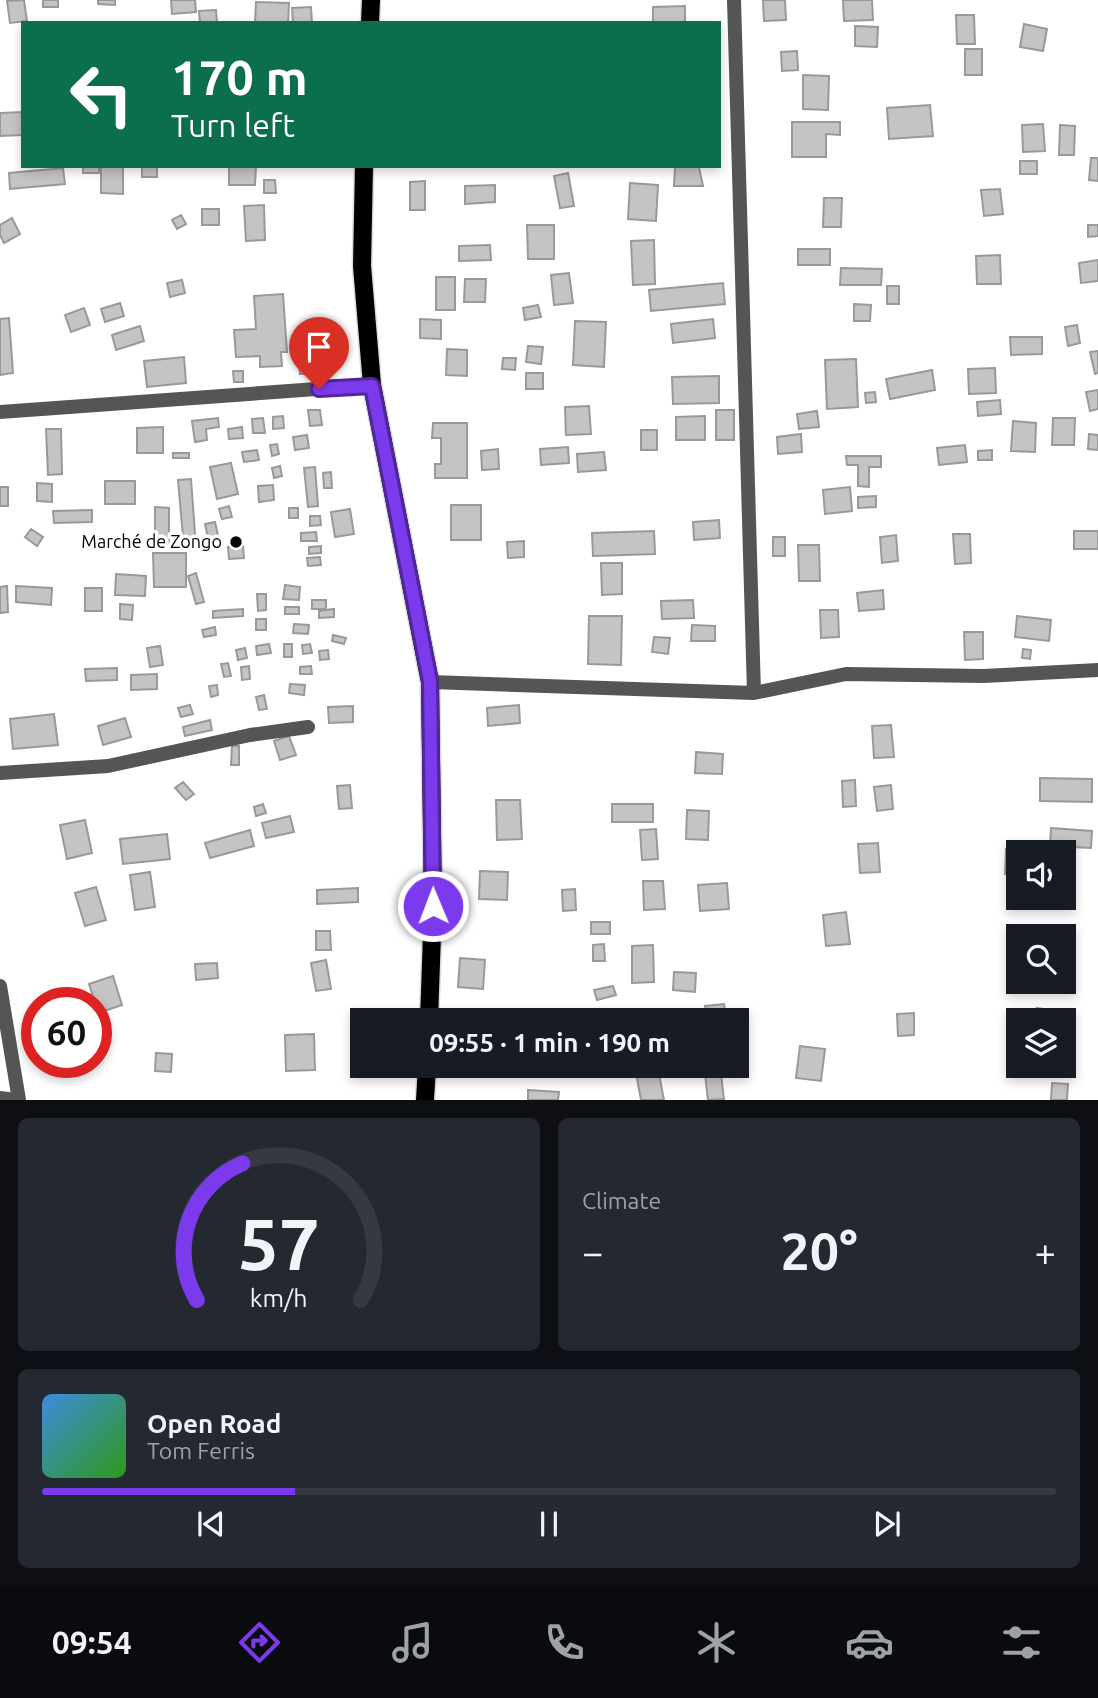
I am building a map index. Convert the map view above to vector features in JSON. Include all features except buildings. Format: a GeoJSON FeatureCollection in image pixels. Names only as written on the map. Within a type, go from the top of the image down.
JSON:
{"type":"FeatureCollection","features":[{"type":"Feature","properties":{"kind":"main road"},"geometry":{"type":"LineString","coordinates":[[370,21],[371,0]]}},
{"type":"Feature","properties":{"kind":"main road"},"geometry":{"type":"LineString","coordinates":[[364,168],[362,266],[372,386],[430,681],[433,906],[429,1008]]}},
{"type":"Feature","properties":{"kind":"main road"},"geometry":{"type":"LineString","coordinates":[[425,1100],[426,1078]]}},
{"type":"Feature","properties":{"kind":"street"},"geometry":{"type":"LineString","coordinates":[[734,0],[754,693]]}},
{"type":"Feature","properties":{"kind":"street"},"geometry":{"type":"LineString","coordinates":[[0,412],[372,386]]}},
{"type":"Feature","properties":{"kind":"street"},"geometry":{"type":"LineString","coordinates":[[430,681],[754,693],[846,674],[983,676],[1098,670]]}},
{"type":"Feature","properties":{"kind":"street"},"geometry":{"type":"LineString","coordinates":[[0,773],[108,766],[250,735],[307,727]]}},
{"type":"Feature","properties":{"kind":"street"},"geometry":{"type":"LineString","coordinates":[[0,986],[18,1100],[0,1098]]}},
{"type":"Feature","properties":{"kind":"place","name":"Marché de Zongo"},"geometry":{"type":"Point","coordinates":[236,542]}},
{"type":"Feature","properties":{"kind":"route"},"geometry":{"type":"LineString","coordinates":[[319,389],[372,386],[430,681],[433,906]]}}]}
